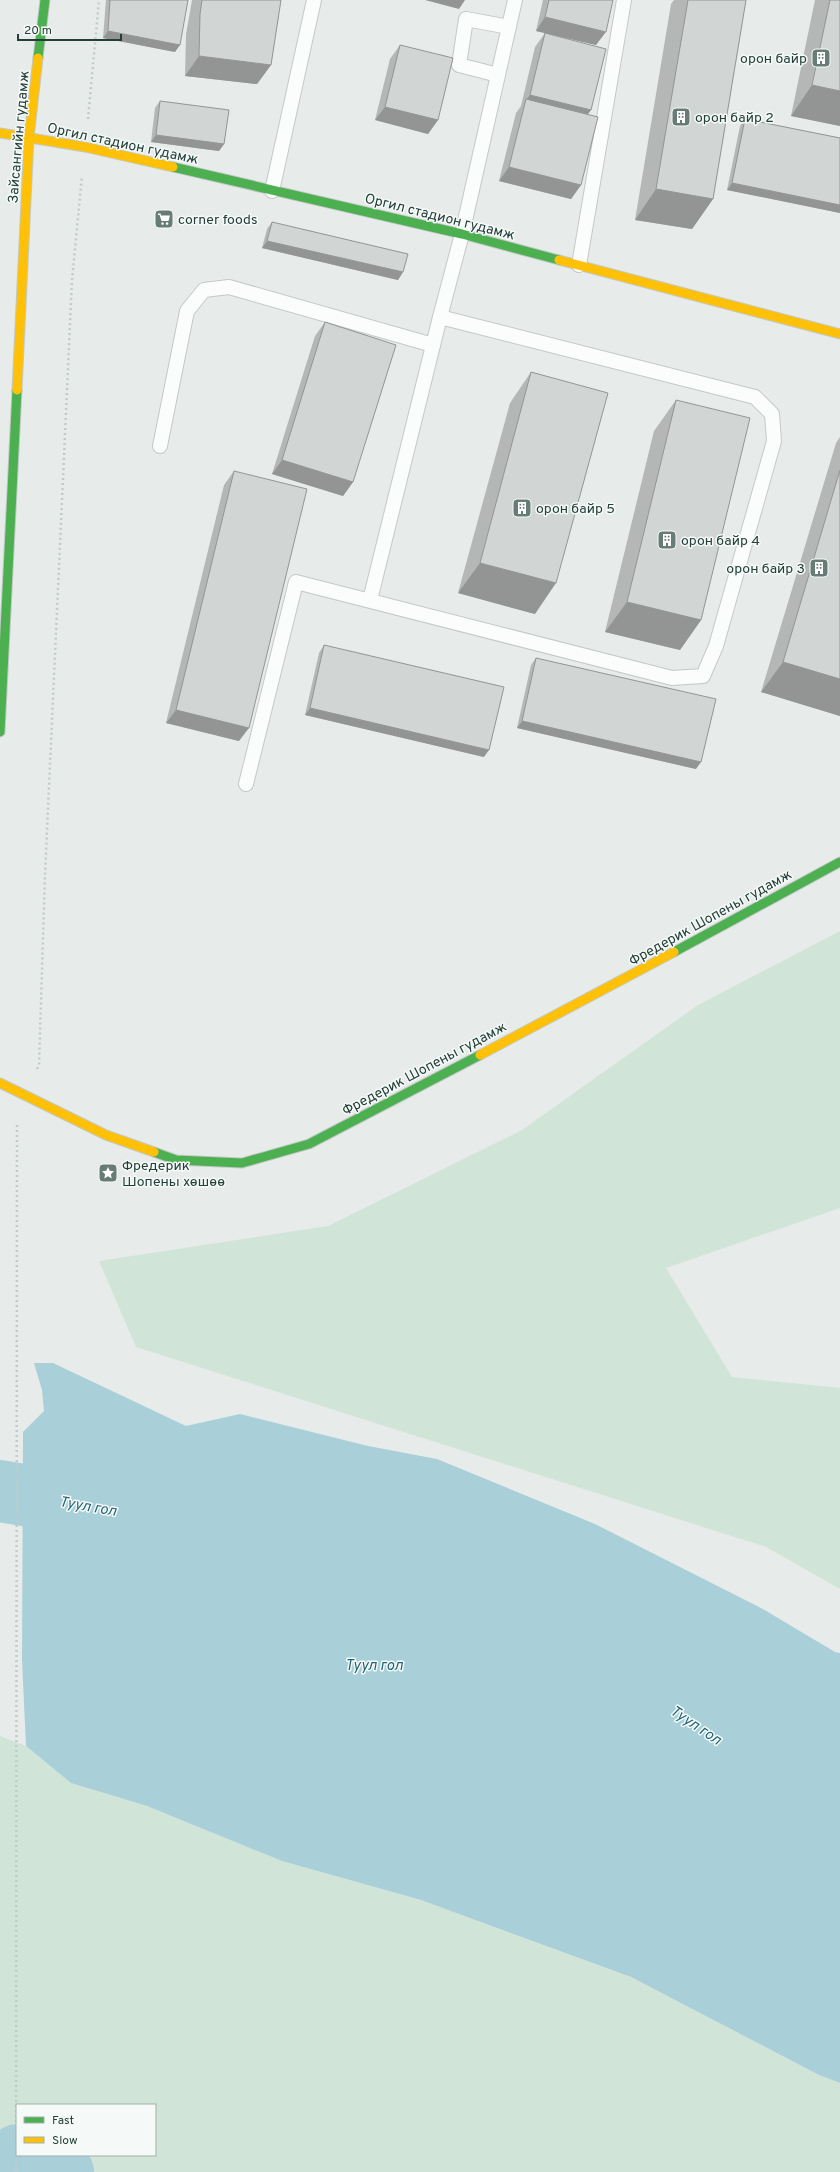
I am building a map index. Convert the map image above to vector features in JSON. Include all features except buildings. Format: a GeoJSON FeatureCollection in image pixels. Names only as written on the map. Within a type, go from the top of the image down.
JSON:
{"type":"FeatureCollection","features":[{"type":"Feature","properties":{"kind":"street","name":"Зайсангийн гудамж"},"geometry":{"type":"LineString","coordinates":[[0,732],[29,138],[45,0]]}},
{"type":"Feature","properties":{"kind":"street","name":"Оргил стадион гудамж"},"geometry":{"type":"LineString","coordinates":[[0,133],[85,147],[462,234],[840,334]]}},
{"type":"Feature","properties":{"kind":"street","name":"Фредерик Шопены гудамж"},"geometry":{"type":"LineString","coordinates":[[0,1083],[106,1135],[176,1160],[242,1163],[302,1146],[601,992],[840,862]]}},
{"type":"Feature","properties":{"kind":"lane"},"geometry":{"type":"LineString","coordinates":[[272,190],[314,0]]}},
{"type":"Feature","properties":{"kind":"lane"},"geometry":{"type":"LineString","coordinates":[[370,600],[462,234],[515,0]]}},
{"type":"Feature","properties":{"kind":"lane"},"geometry":{"type":"LineString","coordinates":[[579,265],[624,0]]}},
{"type":"Feature","properties":{"kind":"lane"},"geometry":{"type":"LineString","coordinates":[[498,75],[459,65],[466,19],[509,26]]}},
{"type":"Feature","properties":{"kind":"lane"},"geometry":{"type":"LineString","coordinates":[[160,446],[187,311],[204,290],[229,288],[433,345]]}},
{"type":"Feature","properties":{"kind":"lane"},"geometry":{"type":"LineString","coordinates":[[246,784],[296,582],[672,678],[703,676],[716,646],[774,441],[772,414],[755,397],[440,317]]}},
{"type":"Feature","properties":{"kind":"path"},"geometry":{"type":"LineString","coordinates":[[16,2104],[18,1372],[17,1123],[24,1096],[39,1065],[45,875],[72,288],[99,0]]}},
{"type":"Feature","properties":{"kind":"path"},"geometry":{"type":"LineString","coordinates":[[16,2156],[16,2172]]}},
{"type":"Feature","properties":{"kind":"green space"},"geometry":{"type":"Polygon","coordinates":[[[840,931],[840,1208],[666,1268],[732,1377],[840,1388],[840,1589],[766,1547],[136,1347],[99,1261],[328,1226],[522,1130],[698,1005],[840,931]]]}},
{"type":"Feature","properties":{"kind":"green space"},"geometry":{"type":"Polygon","coordinates":[[[0,1736],[26,1746],[71,1783],[147,1806],[282,1861],[421,1900],[631,1977],[819,2075],[840,2083],[840,2172],[0,2172],[0,1736]]]}},
{"type":"Feature","properties":{"kind":"water","name":"Туул гол"},"geometry":{"type":"Polygon","coordinates":[[[34,1363],[53,1363],[186,1426],[240,1414],[368,1446],[437,1459],[595,1524],[761,1608],[835,1652],[840,1653],[840,2083],[819,2075],[631,1977],[421,1900],[282,1861],[147,1806],[71,1783],[26,1746],[22,1660],[23,1432],[44,1411],[42,1390],[34,1363]]]}},
{"type":"Feature","properties":{"kind":"waterway","name":"Туул гол"},"geometry":{"type":"LineString","coordinates":[[0,1491],[108,1509]]}},
{"type":"Feature","properties":{"kind":"waterway","name":"Туул гол"},"geometry":{"type":"LineString","coordinates":[[21,2156],[63,2172]]}},
{"type":"Feature","properties":{"kind":"traffic: fast"},"geometry":{"type":"LineString","coordinates":[[38,58],[45,0]]}},
{"type":"Feature","properties":{"kind":"traffic: fast"},"geometry":{"type":"LineString","coordinates":[[173,167],[462,234],[559,260]]}},
{"type":"Feature","properties":{"kind":"traffic: fast"},"geometry":{"type":"LineString","coordinates":[[0,732],[17,390]]}},
{"type":"Feature","properties":{"kind":"traffic: fast"},"geometry":{"type":"LineString","coordinates":[[674,952],[840,862]]}},
{"type":"Feature","properties":{"kind":"traffic: fast"},"geometry":{"type":"LineString","coordinates":[[154,1152],[176,1160],[242,1163],[309,1144],[480,1055]]}},
{"type":"Feature","properties":{"kind":"traffic: slow"},"geometry":{"type":"LineString","coordinates":[[17,390],[29,138],[38,58]]}},
{"type":"Feature","properties":{"kind":"traffic: slow"},"geometry":{"type":"LineString","coordinates":[[0,133],[85,147],[173,167]]}},
{"type":"Feature","properties":{"kind":"traffic: slow"},"geometry":{"type":"LineString","coordinates":[[559,260],[840,334]]}},
{"type":"Feature","properties":{"kind":"traffic: slow"},"geometry":{"type":"LineString","coordinates":[[480,1055],[674,952]]}},
{"type":"Feature","properties":{"kind":"traffic: slow"},"geometry":{"type":"LineString","coordinates":[[0,1083],[106,1135],[154,1152]]}},
{"type":"Feature","properties":{"kind":"place","name":"орон байр"},"geometry":{"type":"Point","coordinates":[821,58]}},
{"type":"Feature","properties":{"kind":"place","name":"орон байр 2"},"geometry":{"type":"Point","coordinates":[681,117]}},
{"type":"Feature","properties":{"kind":"place","name":"corner foods"},"geometry":{"type":"Point","coordinates":[164,219]}},
{"type":"Feature","properties":{"kind":"place","name":"орон байр 5"},"geometry":{"type":"Point","coordinates":[522,508]}},
{"type":"Feature","properties":{"kind":"place","name":"орон байр 4"},"geometry":{"type":"Point","coordinates":[667,540]}},
{"type":"Feature","properties":{"kind":"place","name":"орон байр 3"},"geometry":{"type":"Point","coordinates":[819,568]}},
{"type":"Feature","properties":{"kind":"place","name":"Фредерик Шопены хөшөө"},"geometry":{"type":"Point","coordinates":[108,1173]}}]}
